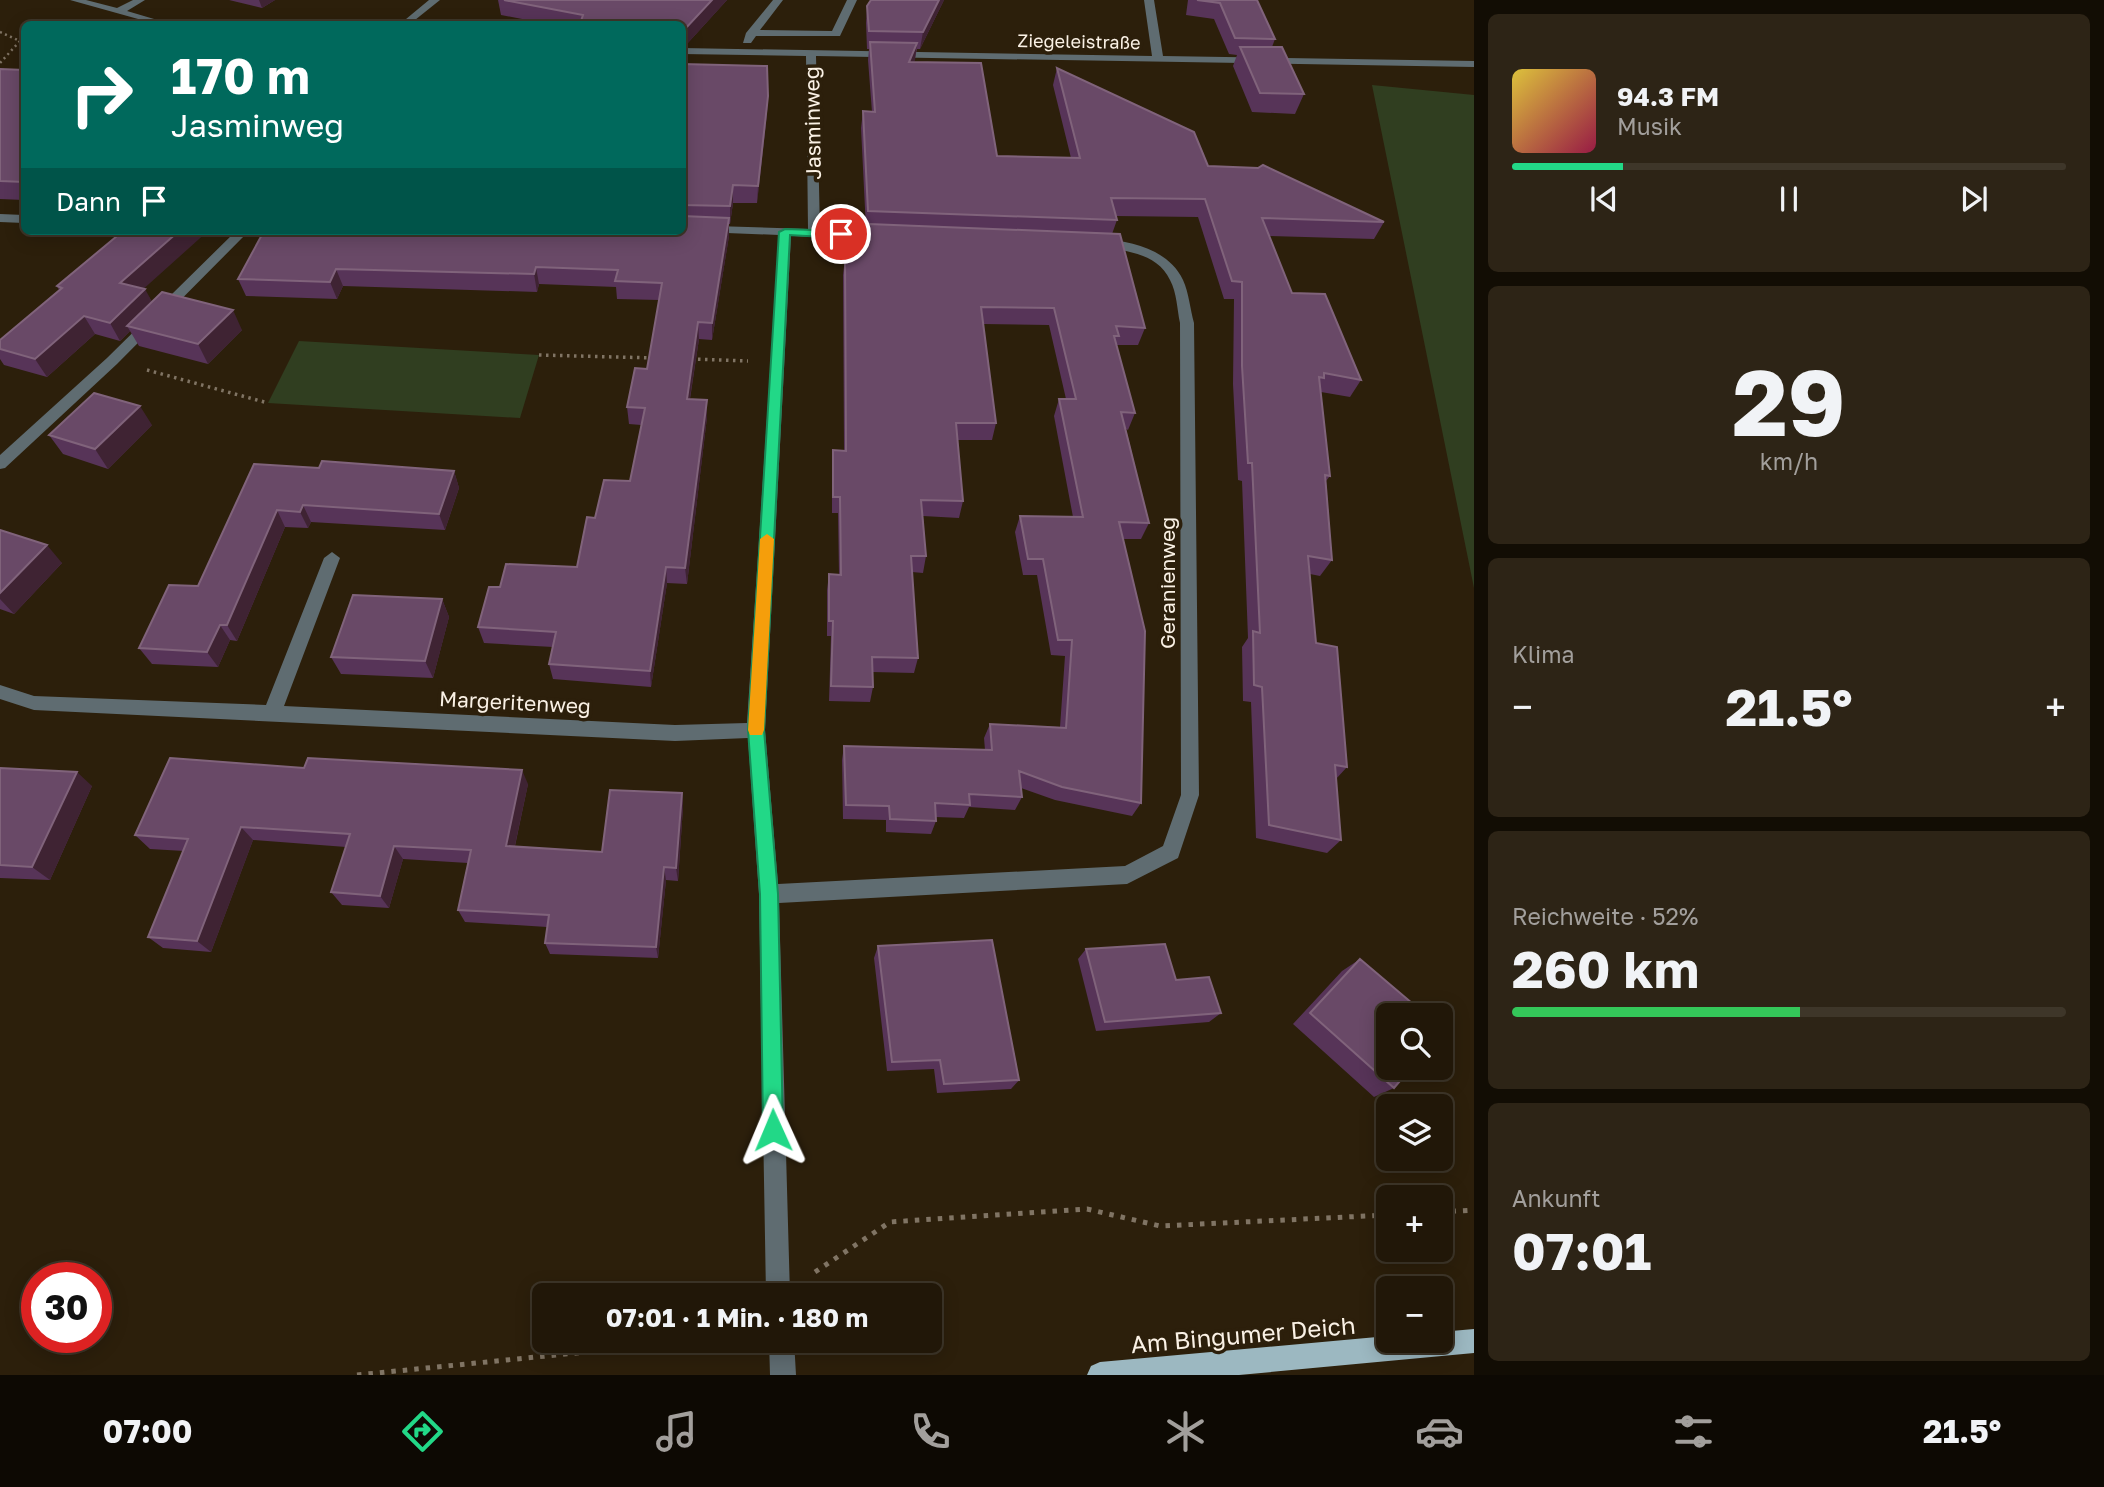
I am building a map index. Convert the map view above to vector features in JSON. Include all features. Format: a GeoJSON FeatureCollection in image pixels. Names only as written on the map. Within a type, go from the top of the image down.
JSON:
{"type":"FeatureCollection","features":[{"type":"Feature","properties":{"kind":"main road","name":"Am Bingumer Deich"},"geometry":{"type":"LineString","coordinates":[[1100,1375],[1474,1341]]}},
{"type":"Feature","properties":{"kind":"street"},"geometry":{"type":"LineString","coordinates":[[75,0],[154,21]]}},
{"type":"Feature","properties":{"kind":"street"},"geometry":{"type":"LineString","coordinates":[[117,12],[140,0]]}},
{"type":"Feature","properties":{"kind":"street"},"geometry":{"type":"LineString","coordinates":[[409,21],[435,0]]}},
{"type":"Feature","properties":{"kind":"street"},"geometry":{"type":"LineString","coordinates":[[741,53],[751,33],[778,0]]}},
{"type":"Feature","properties":{"kind":"street"},"geometry":{"type":"LineString","coordinates":[[751,33],[836,34],[852,0]]}},
{"type":"Feature","properties":{"kind":"street"},"geometry":{"type":"LineString","coordinates":[[1149,0],[1158,60]]}},
{"type":"Feature","properties":{"kind":"street","name":"Ziegeleistraße"},"geometry":{"type":"LineString","coordinates":[[686,51],[1474,64]]}},
{"type":"Feature","properties":{"kind":"street","name":"Jasminweg"},"geometry":{"type":"LineString","coordinates":[[811,54],[814,233]]}},
{"type":"Feature","properties":{"kind":"street"},"geometry":{"type":"LineString","coordinates":[[0,218],[21,219]]}},
{"type":"Feature","properties":{"kind":"street"},"geometry":{"type":"LineString","coordinates":[[686,229],[909,237]]}},
{"type":"Feature","properties":{"kind":"street"},"geometry":{"type":"LineString","coordinates":[[778,1283],[769,894],[756,730],[785,232]]}},
{"type":"Feature","properties":{"kind":"street"},"geometry":{"type":"LineString","coordinates":[[0,464],[112,361],[239,235]]}},
{"type":"Feature","properties":{"kind":"street","name":"Geranienweg"},"geometry":{"type":"LineString","coordinates":[[769,894],[1127,875],[1171,852],[1190,795],[1187,323],[1176,279],[1161,260],[1140,250],[1112,243],[1085,243]]}},
{"type":"Feature","properties":{"kind":"street"},"geometry":{"type":"LineString","coordinates":[[272,713],[332,558]]}},
{"type":"Feature","properties":{"kind":"street","name":"Margeritenweg"},"geometry":{"type":"LineString","coordinates":[[0,692],[34,703],[674,733],[756,730]]}},
{"type":"Feature","properties":{"kind":"street"},"geometry":{"type":"LineString","coordinates":[[782,1353],[783,1375]]}},
{"type":"Feature","properties":{"kind":"path"},"geometry":{"type":"LineString","coordinates":[[0,32],[20,41],[0,63]]}},
{"type":"Feature","properties":{"kind":"path"},"geometry":{"type":"LineString","coordinates":[[539,355],[660,358]]}},
{"type":"Feature","properties":{"kind":"path"},"geometry":{"type":"LineString","coordinates":[[686,359],[777,364]]}},
{"type":"Feature","properties":{"kind":"path"},"geometry":{"type":"LineString","coordinates":[[112,361],[268,403]]}},
{"type":"Feature","properties":{"kind":"path"},"geometry":{"type":"LineString","coordinates":[[793,1283],[818,1270],[890,1222],[1087,1209],[1160,1226],[1376,1216]]}},
{"type":"Feature","properties":{"kind":"path"},"geometry":{"type":"LineString","coordinates":[[1453,1211],[1474,1210]]}},
{"type":"Feature","properties":{"kind":"path"},"geometry":{"type":"LineString","coordinates":[[357,1375],[576,1353]]}},
{"type":"Feature","properties":{"kind":"green space"},"geometry":{"type":"Polygon","coordinates":[[[1372,85],[1474,95],[1474,588],[1372,85]]]}},
{"type":"Feature","properties":{"kind":"green space"},"geometry":{"type":"Polygon","coordinates":[[[299,341],[539,355],[520,418],[268,403],[299,341]]]}},
{"type":"Feature","properties":{"kind":"building"},"geometry":{"type":"Polygon","coordinates":[[[504,0],[712,0],[686,28],[686,21],[581,21],[583,15],[504,0]]]}},
{"type":"Feature","properties":{"kind":"building"},"geometry":{"type":"Polygon","coordinates":[[[871,0],[939,0],[923,32],[869,31],[867,6],[871,0]]]}},
{"type":"Feature","properties":{"kind":"building"},"geometry":{"type":"Polygon","coordinates":[[[1197,0],[1257,0],[1275,39],[1235,38],[1220,3],[1197,0]]]}},
{"type":"Feature","properties":{"kind":"building"},"geometry":{"type":"Polygon","coordinates":[[[870,42],[917,43],[909,62],[981,63],[997,156],[1080,158],[1057,68],[1194,132],[1208,166],[1258,168],[1263,165],[1384,222],[1262,218],[1292,293],[1325,294],[1361,380],[1324,373],[1324,378],[1319,377],[1330,476],[1325,475],[1332,560],[1308,556],[1316,643],[1337,647],[1347,767],[1335,765],[1341,840],[1269,825],[1262,687],[1254,685],[1253,631],[1260,633],[1252,463],[1248,463],[1242,366],[1242,282],[1232,281],[1205,199],[1111,198],[1117,220],[868,211],[863,111],[875,112],[870,42]]]}},
{"type":"Feature","properties":{"kind":"building"},"geometry":{"type":"Polygon","coordinates":[[[1240,47],[1282,47],[1304,94],[1260,93],[1240,47]]]}},
{"type":"Feature","properties":{"kind":"building"},"geometry":{"type":"Polygon","coordinates":[[[686,64],[767,66],[768,96],[758,186],[733,185],[730,206],[686,205],[686,64]]]}},
{"type":"Feature","properties":{"kind":"building"},"geometry":{"type":"Polygon","coordinates":[[[0,69],[21,70],[21,182],[0,181],[0,69]]]}},
{"type":"Feature","properties":{"kind":"building"},"geometry":{"type":"Polygon","coordinates":[[[686,216],[729,218],[712,323],[698,322],[687,399],[707,400],[685,568],[666,567],[650,671],[549,664],[556,632],[478,627],[489,587],[500,587],[506,564],[577,567],[587,517],[595,518],[604,480],[630,481],[645,408],[627,407],[635,368],[647,369],[662,283],[615,281],[618,270],[536,267],[534,274],[336,269],[330,282],[238,279],[262,235],[686,235],[686,216]]]}},
{"type":"Feature","properties":{"kind":"building"},"geometry":{"type":"Polygon","coordinates":[[[869,224],[1120,234],[1145,328],[1116,326],[1119,336],[1114,336],[1135,413],[1121,412],[1149,523],[1119,522],[1145,631],[1141,803],[1062,787],[1019,771],[1022,797],[969,794],[970,805],[935,803],[936,821],[890,819],[889,806],[846,805],[844,746],[992,750],[990,724],[1066,728],[1072,640],[1058,640],[1043,559],[1028,559],[1020,516],[1083,517],[1059,399],[1076,399],[1054,308],[981,307],[996,423],[956,423],[963,501],[921,500],[926,556],[911,556],[918,658],[872,657],[873,687],[831,686],[833,621],[829,621],[829,574],[841,575],[840,497],[833,497],[833,450],[846,451],[845,258],[856,258],[855,239],[869,240],[869,224]]]}},
{"type":"Feature","properties":{"kind":"building"},"geometry":{"type":"Polygon","coordinates":[[[118,235],[174,235],[120,283],[145,289],[110,323],[84,316],[35,359],[0,349],[0,340],[62,288],[57,286],[118,235]]]}},
{"type":"Feature","properties":{"kind":"building"},"geometry":{"type":"Polygon","coordinates":[[[162,292],[233,310],[198,344],[127,326],[162,292]]]}},
{"type":"Feature","properties":{"kind":"building"},"geometry":{"type":"Polygon","coordinates":[[[94,393],[140,406],[95,449],[49,435],[94,393]]]}},
{"type":"Feature","properties":{"kind":"building"},"geometry":{"type":"Polygon","coordinates":[[[322,461],[454,471],[439,514],[303,505],[300,512],[277,510],[227,625],[220,625],[207,652],[139,648],[169,585],[198,586],[254,464],[319,468],[322,461]]]}},
{"type":"Feature","properties":{"kind":"building"},"geometry":{"type":"Polygon","coordinates":[[[0,530],[47,545],[0,593],[0,530]]]}},
{"type":"Feature","properties":{"kind":"building"},"geometry":{"type":"Polygon","coordinates":[[[353,595],[442,599],[425,661],[331,657],[353,595]]]}},
{"type":"Feature","properties":{"kind":"building"},"geometry":{"type":"Polygon","coordinates":[[[170,758],[304,768],[308,758],[522,770],[506,846],[602,852],[610,790],[682,793],[676,868],[664,867],[656,947],[545,943],[549,915],[458,910],[471,850],[394,846],[380,896],[331,892],[350,834],[241,827],[197,941],[148,937],[188,839],[135,835],[170,758]]]}},
{"type":"Feature","properties":{"kind":"building"},"geometry":{"type":"Polygon","coordinates":[[[0,768],[77,772],[32,867],[0,865],[0,768]]]}},
{"type":"Feature","properties":{"kind":"building"},"geometry":{"type":"Polygon","coordinates":[[[992,940],[1019,1080],[944,1084],[940,1060],[892,1062],[878,946],[992,940]]]}},
{"type":"Feature","properties":{"kind":"building"},"geometry":{"type":"Polygon","coordinates":[[[1165,944],[1176,980],[1209,977],[1221,1013],[1105,1022],[1086,949],[1165,944]]]}},
{"type":"Feature","properties":{"kind":"building"},"geometry":{"type":"Polygon","coordinates":[[[1360,959],[1412,1003],[1376,1003],[1376,1072],[1310,1013],[1360,959]]]}},
{"type":"Feature","properties":{"kind":"building"},"geometry":{"type":"Polygon","coordinates":[[[1385,1080],[1401,1080],[1394,1088],[1385,1080]]]}},
{"type":"Feature","properties":{"kind":"slow traffic"},"geometry":{"type":"LineString","coordinates":[[756,730],[767,539]]}},
{"type":"Feature","properties":{"kind":"route"},"geometry":{"type":"LineString","coordinates":[[773,1130],[769,894],[756,730],[785,232],[841,234]]}}]}
